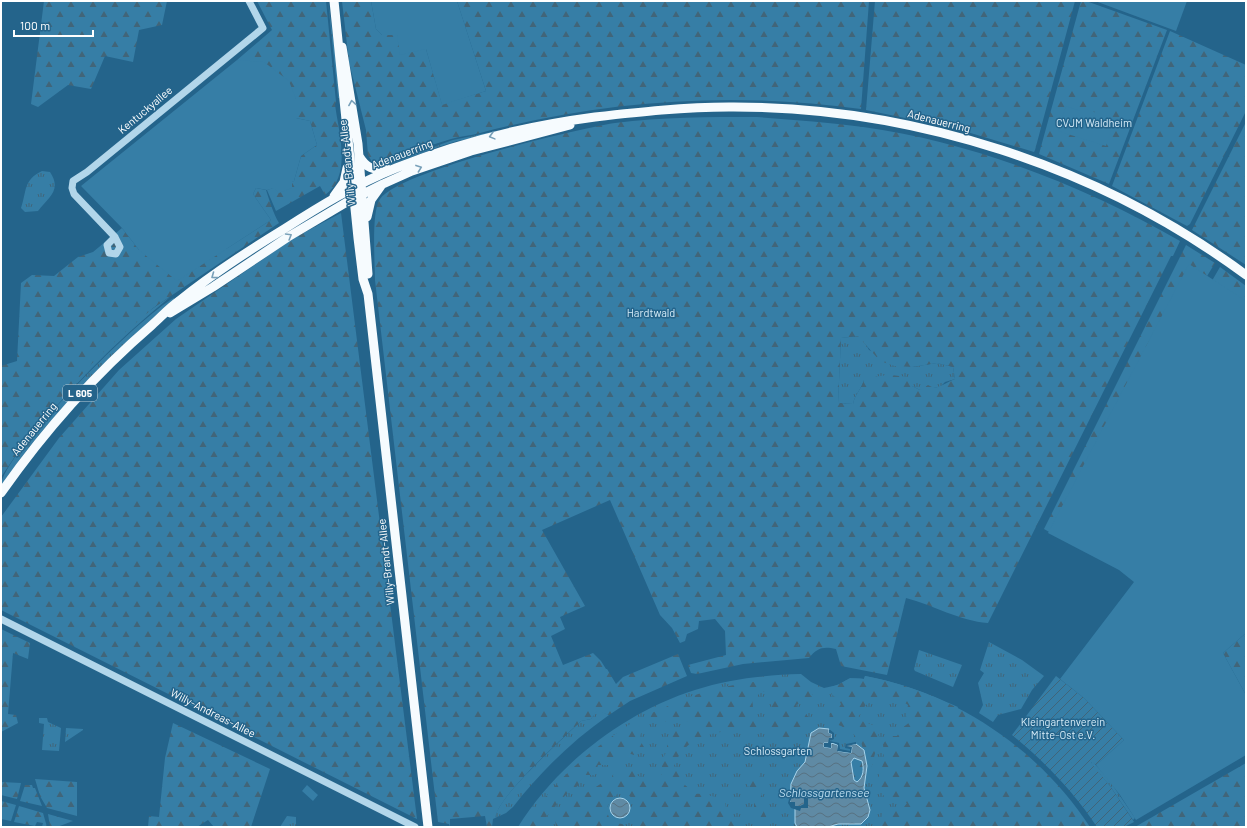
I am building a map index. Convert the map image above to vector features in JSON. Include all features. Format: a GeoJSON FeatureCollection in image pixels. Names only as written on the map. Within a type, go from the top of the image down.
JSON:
{"type":"FeatureCollection","features":[{"type":"Feature","properties":{"kind":"main road","name":"Willy-Brandt-Allee"},"geometry":{"type":"LineString","coordinates":[[334,1],[353,198],[363,280],[368,294]]}},
{"type":"Feature","properties":{"kind":"main road","name":"Willy-Brandt-Allee"},"geometry":{"type":"LineString","coordinates":[[337,32],[346,66],[359,156],[369,278],[368,294],[428,827]]}},
{"type":"Feature","properties":{"kind":"main road","name":"Adenauerring"},"geometry":{"type":"LineString","coordinates":[[1,493],[35,445],[74,399],[124,349],[178,301],[249,251],[331,200],[394,168],[460,145],[561,121],[674,109],[765,107],[853,116],[899,124],[952,136],[1033,161],[1098,188],[1162,221],[1222,258],[1246,275]]}},
{"type":"Feature","properties":{"kind":"main road","name":"Adenauerring"},"geometry":{"type":"LineString","coordinates":[[160,318],[213,287],[288,237],[353,198],[383,184],[412,171],[465,153],[596,117]]}},
{"type":"Feature","properties":{"kind":"main road"},"geometry":{"type":"LineString","coordinates":[[359,156],[366,166],[374,169],[394,168]]}},
{"type":"Feature","properties":{"kind":"main road"},"geometry":{"type":"LineString","coordinates":[[331,200],[344,182],[349,160]]}},
{"type":"Feature","properties":{"kind":"main road"},"geometry":{"type":"LineString","coordinates":[[365,226],[372,200],[383,184]]}},
{"type":"Feature","properties":{"kind":"street","name":"Kentuckyallee"},"geometry":{"type":"LineString","coordinates":[[115,237],[74,194],[72,188],[73,181],[87,172],[263,28],[249,1]]}},
{"type":"Feature","properties":{"kind":"street","name":"Willy-Andreas-Allee"},"geometry":{"type":"LineString","coordinates":[[1,619],[415,827]]}},
{"type":"Feature","properties":{"kind":"green space"},"geometry":{"type":"Polygon","coordinates":[[[44,1],[167,1],[162,25],[139,30],[133,62],[105,56],[91,89],[68,85],[38,107],[31,104],[44,1]]]}},
{"type":"Feature","properties":{"kind":"green space"},"geometry":{"type":"Polygon","coordinates":[[[257,1],[326,1],[335,104],[341,139],[341,165],[339,176],[334,186],[325,195],[320,186],[276,211],[267,190],[294,181],[301,156],[317,145],[310,121],[296,118],[296,99],[237,60],[272,30],[257,1]]]}},
{"type":"Feature","properties":{"kind":"green space"},"geometry":{"type":"Polygon","coordinates":[[[328,1],[337,67],[339,98],[338,98],[328,1]]]}},
{"type":"Feature","properties":{"kind":"green space"},"geometry":{"type":"Polygon","coordinates":[[[342,1],[371,1],[376,29],[382,35],[397,35],[426,49],[442,104],[486,91],[457,1],[869,1],[861,109],[765,101],[717,100],[622,106],[574,113],[454,138],[382,163],[372,162],[368,155],[366,130],[349,62],[342,1]]]}},
{"type":"Feature","properties":{"kind":"green space"},"geometry":{"type":"Polygon","coordinates":[[[371,1],[457,1],[486,91],[442,105],[426,49],[400,55],[397,35],[382,35],[376,29],[371,1]]]}},
{"type":"Feature","properties":{"kind":"green space"},"geometry":{"type":"Polygon","coordinates":[[[875,1],[1075,1],[1034,152],[954,128],[866,110],[875,1]]]}},
{"type":"Feature","properties":{"kind":"green space","name":"CVJM Waldheim"},"geometry":{"type":"Polygon","coordinates":[[[1081,1],[1086,1],[1167,30],[1109,184],[1039,154],[1081,1]]]}},
{"type":"Feature","properties":{"kind":"green space"},"geometry":{"type":"Polygon","coordinates":[[[1095,1],[1187,1],[1176,31],[1095,1]]]}},
{"type":"Feature","properties":{"kind":"green space"},"geometry":{"type":"Polygon","coordinates":[[[1170,31],[1246,65],[1246,111],[1190,224],[1187,226],[1112,186],[1170,31]]]}},
{"type":"Feature","properties":{"kind":"green space"},"geometry":{"type":"Polygon","coordinates":[[[237,60],[264,62],[289,81],[296,99],[296,118],[310,121],[317,145],[301,156],[294,181],[292,182],[292,188],[279,193],[274,188],[267,190],[256,188],[253,194],[271,220],[177,281],[139,250],[122,228],[81,186],[237,60]]]}},
{"type":"Feature","properties":{"kind":"green space","name":"CVJM Waldheim"},"geometry":{"type":"Polygon","coordinates":[[[1066,106],[1080,111],[1082,108],[1115,119],[1106,146],[1058,131],[1066,106]]]}},
{"type":"Feature","properties":{"kind":"green space","name":"Hardtwald"},"geometry":{"type":"Polygon","coordinates":[[[757,117],[823,122],[863,127],[945,143],[986,155],[1027,169],[1106,202],[1180,241],[1173,256],[1171,256],[988,623],[978,622],[957,616],[906,598],[887,675],[841,666],[836,649],[827,648],[818,650],[809,658],[743,664],[697,674],[691,673],[688,665],[726,655],[725,631],[715,619],[699,621],[698,629],[687,634],[685,641],[680,643],[672,628],[660,615],[610,500],[542,530],[585,606],[560,617],[565,629],[551,636],[563,665],[593,653],[607,669],[616,684],[623,677],[678,654],[687,676],[630,701],[609,715],[597,711],[591,719],[581,721],[532,768],[507,796],[493,819],[492,827],[487,827],[485,816],[450,819],[450,827],[449,824],[438,822],[375,280],[374,226],[377,205],[380,199],[394,188],[419,176],[452,164],[564,133],[633,121],[686,118],[757,117]],[[858,336],[841,338],[838,403],[853,404],[864,380],[875,377],[890,375],[906,377],[912,386],[920,390],[928,385],[934,388],[942,386],[955,379],[953,367],[937,363],[912,367],[895,366],[880,361],[858,336]]]}},
{"type":"Feature","properties":{"kind":"green space"},"geometry":{"type":"Polygon","coordinates":[[[1246,122],[1246,265],[1192,230],[1246,122]]]}},
{"type":"Feature","properties":{"kind":"green space"},"geometry":{"type":"Polygon","coordinates":[[[501,130],[438,147],[384,167],[383,165],[453,140],[501,130]]]}},
{"type":"Feature","properties":{"kind":"green space"},"geometry":{"type":"Polygon","coordinates":[[[42,171],[50,172],[53,178],[55,184],[53,193],[38,211],[25,212],[21,208],[27,186],[36,174],[42,171]]]}},
{"type":"Feature","properties":{"kind":"green space"},"geometry":{"type":"Polygon","coordinates":[[[256,188],[266,190],[279,223],[153,308],[97,358],[39,421],[1,477],[1,366],[17,361],[21,283],[32,275],[54,276],[78,257],[93,252],[122,228],[139,250],[226,249],[271,220],[253,194],[256,188]]]}},
{"type":"Feature","properties":{"kind":"green space"},"geometry":{"type":"Polygon","coordinates":[[[341,213],[417,819],[1,610],[1,517],[59,438],[119,370],[176,319],[294,238],[341,213]]]}},
{"type":"Feature","properties":{"kind":"green space"},"geometry":{"type":"Polygon","coordinates":[[[1186,245],[1215,263],[1051,533],[1044,529],[1186,245]]]}},
{"type":"Feature","properties":{"kind":"green space"},"geometry":{"type":"Polygon","coordinates":[[[1189,264],[1246,301],[1246,633],[1223,653],[1246,695],[1246,755],[1136,820],[1120,795],[1096,765],[1124,740],[1084,698],[1060,679],[1134,582],[1119,570],[1048,533],[1189,264]]]}},
{"type":"Feature","properties":{"kind":"green space"},"geometry":{"type":"Polygon","coordinates":[[[1220,267],[1246,286],[1246,326],[1202,298],[1220,267]]]}},
{"type":"Feature","properties":{"kind":"green space"},"geometry":{"type":"Polygon","coordinates":[[[170,297],[129,332],[72,388],[20,449],[51,408],[88,366],[129,327],[170,297]]]}},
{"type":"Feature","properties":{"kind":"green space"},"geometry":{"type":"Polygon","coordinates":[[[174,298],[104,364],[60,410],[39,434],[1,486],[7,470],[47,417],[105,356],[157,309],[174,298]]]}},
{"type":"Feature","properties":{"kind":"green space"},"geometry":{"type":"Polygon","coordinates":[[[858,336],[863,339],[869,350],[912,367],[937,363],[953,367],[955,379],[945,382],[940,387],[920,390],[912,386],[864,380],[853,404],[838,403],[841,338],[858,336]]]}},
{"type":"Feature","properties":{"kind":"green space"},"geometry":{"type":"Polygon","coordinates":[[[1,629],[30,643],[28,659],[13,653],[8,714],[16,715],[18,723],[1,732],[1,629]]]}},
{"type":"Feature","properties":{"kind":"green space"},"geometry":{"type":"Polygon","coordinates":[[[1246,633],[1246,695],[1223,653],[1246,633]]]}},
{"type":"Feature","properties":{"kind":"green space"},"geometry":{"type":"Polygon","coordinates":[[[989,642],[1022,660],[1044,676],[1032,690],[1021,709],[998,715],[993,722],[979,713],[983,705],[978,683],[984,673],[980,670],[989,642]]]}},
{"type":"Feature","properties":{"kind":"green space"},"geometry":{"type":"Polygon","coordinates":[[[919,650],[962,665],[953,687],[915,671],[914,669],[919,650]]]}},
{"type":"Feature","properties":{"kind":"green space","name":"Schlossgarten"},"geometry":{"type":"Polygon","coordinates":[[[801,674],[811,682],[824,688],[838,685],[850,678],[864,679],[865,676],[877,678],[912,688],[958,707],[895,827],[518,827],[552,782],[573,762],[595,743],[619,726],[643,712],[695,690],[721,683],[774,675],[801,674]]]}},
{"type":"Feature","properties":{"kind":"green space"},"geometry":{"type":"Polygon","coordinates":[[[865,676],[899,684],[931,696],[963,711],[992,729],[1020,749],[1046,773],[1069,799],[1090,827],[878,827],[881,826],[882,814],[904,807],[907,803],[888,799],[883,795],[883,789],[877,783],[884,761],[883,744],[889,736],[897,736],[902,728],[910,722],[906,716],[908,705],[899,701],[881,700],[865,706],[857,719],[875,726],[879,737],[871,770],[869,774],[866,775],[866,759],[861,742],[854,740],[854,730],[829,721],[830,713],[837,711],[841,704],[837,698],[831,694],[831,687],[852,679],[864,679],[865,676]]]}},
{"type":"Feature","properties":{"kind":"green space","name":"Kleingartenverein Mitte-Ost e.V."},"geometry":{"type":"Polygon","coordinates":[[[1056,676],[1084,698],[1124,740],[1096,765],[1092,762],[1091,763],[1110,786],[1134,822],[1124,827],[1097,827],[1079,802],[1058,778],[1012,735],[1056,676]]]}},
{"type":"Feature","properties":{"kind":"green space"},"geometry":{"type":"Polygon","coordinates":[[[798,678],[813,692],[812,696],[796,705],[799,713],[805,713],[810,719],[805,730],[794,739],[777,736],[762,727],[711,734],[699,738],[689,744],[681,753],[674,766],[685,785],[696,794],[703,794],[724,799],[727,813],[736,827],[640,827],[635,814],[633,799],[627,794],[620,792],[612,799],[607,809],[611,822],[628,827],[556,827],[555,818],[571,803],[605,781],[613,783],[612,775],[626,768],[633,771],[644,781],[659,780],[663,772],[661,762],[667,751],[667,740],[675,731],[693,728],[694,722],[678,720],[668,723],[663,720],[652,719],[649,714],[690,697],[727,686],[751,682],[798,678]],[[770,688],[752,698],[754,717],[769,721],[778,712],[778,709],[772,707],[772,701],[776,698],[777,693],[775,689],[770,688]]]}},
{"type":"Feature","properties":{"kind":"green space"},"geometry":{"type":"Polygon","coordinates":[[[597,710],[609,715],[582,735],[558,757],[513,807],[506,813],[495,818],[499,808],[507,796],[532,768],[581,721],[591,719],[597,710]]]}},
{"type":"Feature","properties":{"kind":"green space"},"geometry":{"type":"Polygon","coordinates":[[[39,718],[47,718],[48,722],[61,728],[59,751],[42,750],[44,724],[39,723],[39,718]]]}},
{"type":"Feature","properties":{"kind":"green space"},"geometry":{"type":"Polygon","coordinates":[[[635,721],[642,730],[639,739],[644,747],[634,755],[628,753],[613,765],[598,765],[595,775],[584,775],[579,784],[560,801],[539,827],[524,827],[547,795],[573,768],[587,755],[635,721]]]}},
{"type":"Feature","properties":{"kind":"green space"},"geometry":{"type":"Polygon","coordinates":[[[173,723],[270,769],[251,827],[214,827],[208,820],[197,827],[148,827],[149,816],[159,817],[165,758],[173,723]]]}},
{"type":"Feature","properties":{"kind":"green space"},"geometry":{"type":"Polygon","coordinates":[[[66,728],[83,729],[83,730],[65,742],[66,728]]]}},
{"type":"Feature","properties":{"kind":"green space"},"geometry":{"type":"Polygon","coordinates":[[[856,758],[862,761],[863,767],[861,778],[857,782],[854,780],[851,760],[856,758]]]}},
{"type":"Feature","properties":{"kind":"green space"},"geometry":{"type":"Polygon","coordinates":[[[1092,761],[1107,777],[1135,818],[1133,820],[1110,786],[1091,764],[1092,761]]]}},
{"type":"Feature","properties":{"kind":"green space"},"geometry":{"type":"Polygon","coordinates":[[[1246,763],[1246,827],[1135,827],[1246,763]]]}},
{"type":"Feature","properties":{"kind":"green space"},"geometry":{"type":"Polygon","coordinates":[[[756,772],[759,774],[764,812],[771,827],[758,827],[754,808],[754,795],[747,784],[748,776],[756,772]]]}},
{"type":"Feature","properties":{"kind":"green space"},"geometry":{"type":"Polygon","coordinates":[[[35,779],[77,782],[77,816],[47,808],[40,796],[35,779]]]}},
{"type":"Feature","properties":{"kind":"green space"},"geometry":{"type":"Polygon","coordinates":[[[1,782],[21,783],[17,799],[1,795],[1,782]]]}},
{"type":"Feature","properties":{"kind":"green space"},"geometry":{"type":"Polygon","coordinates":[[[25,785],[32,785],[33,788],[35,788],[42,806],[20,801],[25,785]]]}},
{"type":"Feature","properties":{"kind":"green space"},"geometry":{"type":"Polygon","coordinates":[[[307,785],[318,795],[313,801],[302,791],[307,785]]]}},
{"type":"Feature","properties":{"kind":"green space"},"geometry":{"type":"Polygon","coordinates":[[[1,801],[16,805],[11,821],[1,819],[1,801]]]}},
{"type":"Feature","properties":{"kind":"green space"},"geometry":{"type":"Polygon","coordinates":[[[19,806],[43,813],[47,827],[42,827],[43,823],[37,822],[35,826],[14,822],[19,806]]]}},
{"type":"Feature","properties":{"kind":"green space"},"geometry":{"type":"Polygon","coordinates":[[[48,814],[73,821],[57,827],[50,827],[48,814]]]}},
{"type":"Feature","properties":{"kind":"green space"},"geometry":{"type":"Polygon","coordinates":[[[287,816],[296,817],[296,827],[280,827],[287,816]]]}},
{"type":"Feature","properties":{"kind":"water","name":"Schlossgartensee"},"geometry":{"type":"Polygon","coordinates":[[[819,728],[829,729],[829,733],[832,733],[832,738],[828,743],[824,743],[824,747],[831,748],[831,743],[838,745],[838,751],[851,753],[852,747],[847,747],[847,745],[856,744],[864,750],[867,766],[864,788],[870,810],[868,817],[861,824],[838,824],[828,827],[797,827],[795,823],[795,809],[790,802],[791,784],[797,771],[805,762],[811,733],[819,728]],[[854,758],[851,762],[854,780],[857,782],[861,778],[863,772],[862,761],[854,758]]]}},
{"type":"Feature","properties":{"kind":"water"},"geometry":{"type":"Polygon","coordinates":[[[620,798],[627,801],[630,808],[627,815],[620,818],[613,815],[610,808],[613,801],[620,798]]]}},
{"type":"Feature","properties":{"kind":"pier"},"geometry":{"type":"Polygon","coordinates":[[[829,729],[834,733],[834,739],[830,741],[839,743],[840,749],[850,751],[850,749],[845,748],[846,744],[856,742],[856,744],[847,746],[852,747],[851,753],[837,751],[838,745],[834,743],[831,743],[831,748],[824,747],[824,743],[828,743],[829,738],[832,738],[832,734],[829,733],[829,729]]]}},
{"type":"Feature","properties":{"kind":"pier"},"geometry":{"type":"Polygon","coordinates":[[[791,792],[794,792],[790,802],[795,802],[795,806],[800,806],[804,804],[804,798],[808,798],[808,808],[801,808],[800,811],[791,808],[788,803],[791,792]]]}}]}
